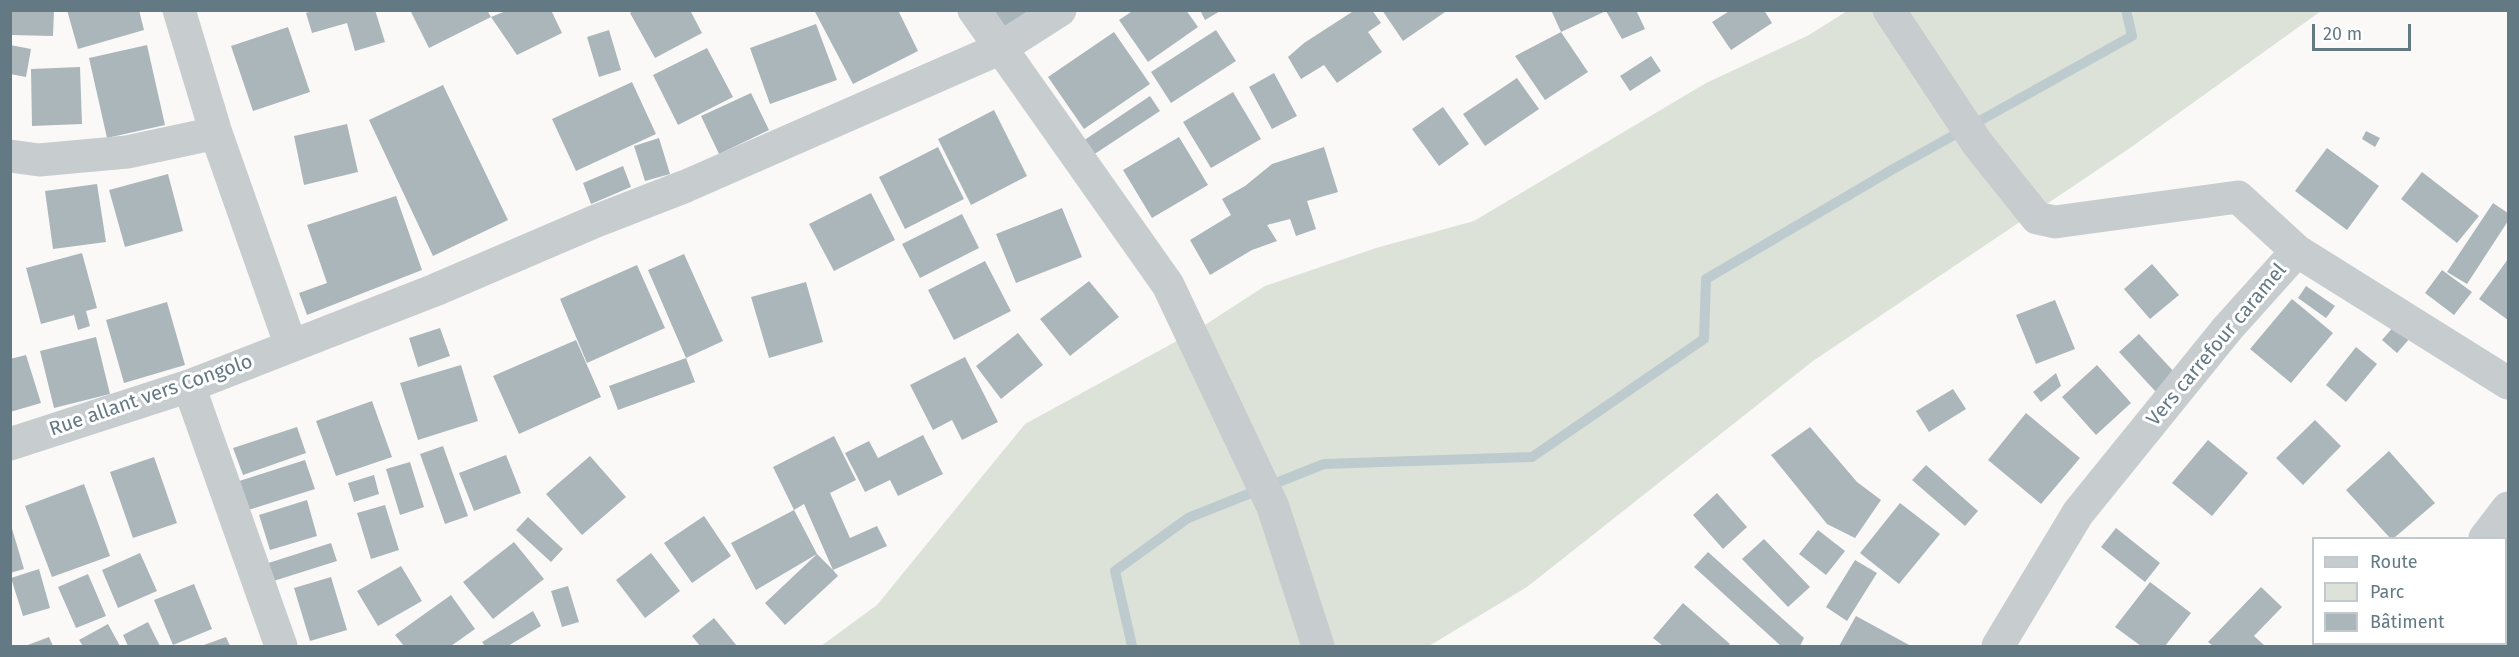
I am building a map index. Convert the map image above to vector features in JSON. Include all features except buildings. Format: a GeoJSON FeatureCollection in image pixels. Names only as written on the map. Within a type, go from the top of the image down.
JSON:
{"type":"FeatureCollection","features":[{"type":"Feature","properties":{"kind":"street"},"geometry":{"type":"LineString","coordinates":[[178,10],[216,133],[291,345]]}},
{"type":"Feature","properties":{"kind":"street"},"geometry":{"type":"LineString","coordinates":[[974,10],[999,49],[1168,285],[1273,507],[1318,646]]}},
{"type":"Feature","properties":{"kind":"street","name":"Rue allant vers Congolo"},"geometry":{"type":"LineString","coordinates":[[10,444],[189,386],[435,290],[596,221],[686,186],[999,49],[1060,10]]}},
{"type":"Feature","properties":{"kind":"street"},"geometry":{"type":"LineString","coordinates":[[1889,10],[1977,143],[2037,218],[2055,222],[2238,197],[2297,251]]}},
{"type":"Feature","properties":{"kind":"street"},"geometry":{"type":"LineString","coordinates":[[10,156],[39,159],[127,152],[216,133]]}},
{"type":"Feature","properties":{"kind":"street","name":"Vers carrefour caramel"},"geometry":{"type":"LineString","coordinates":[[1998,646],[2078,513],[2227,329],[2297,251],[2508,383]]}},
{"type":"Feature","properties":{"kind":"street"},"geometry":{"type":"LineString","coordinates":[[189,386],[280,646]]}},
{"type":"Feature","properties":{"kind":"street"},"geometry":{"type":"LineString","coordinates":[[2486,537],[2508,508]]}},
{"type":"Feature","properties":{"kind":"green space"},"geometry":{"type":"Polygon","coordinates":[[[1847,11],[2321,11],[2130,148],[1813,361],[1527,587],[1429,646],[821,646],[877,605],[1025,424],[1197,330],[1265,286],[1376,248],[1474,221],[1706,83],[1809,35],[1847,11]]]}},
{"type":"Feature","properties":{"kind":"waterway"},"geometry":{"type":"LineString","coordinates":[[1132,646],[1115,571],[1188,518],[1324,464],[1532,457],[1704,339],[1706,279],[1895,168],[2132,36],[2126,10]]}}]}
